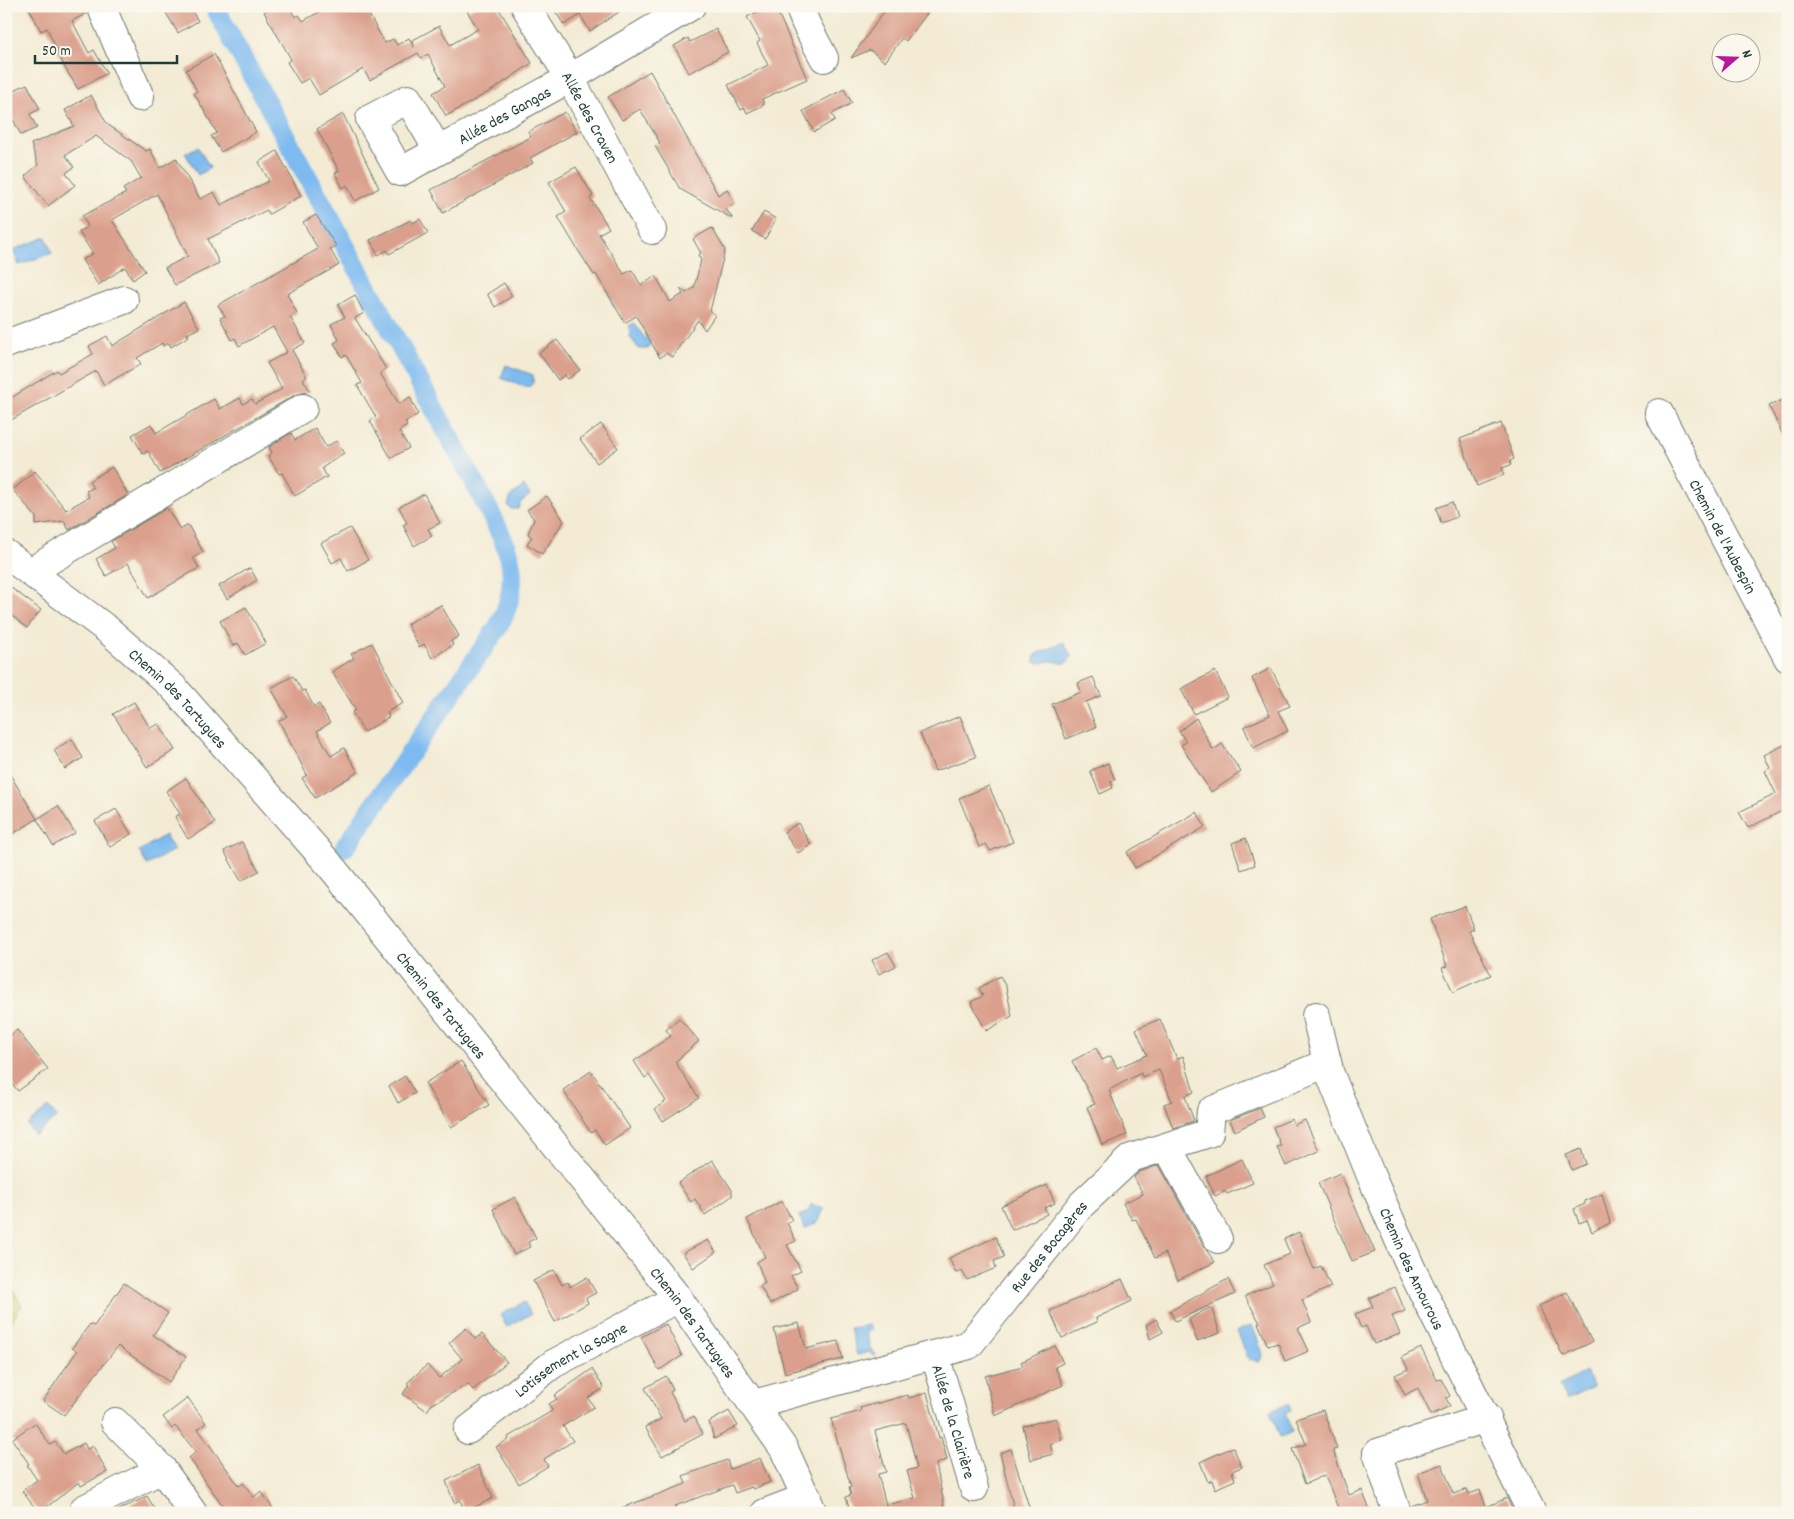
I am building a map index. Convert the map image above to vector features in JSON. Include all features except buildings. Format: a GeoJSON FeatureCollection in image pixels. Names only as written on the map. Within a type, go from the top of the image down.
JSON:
{"type":"FeatureCollection","features":[{"type":"Feature","properties":{"kind":"street"},"geometry":{"type":"LineString","coordinates":[[101,6],[140,97]]}},
{"type":"Feature","properties":{"kind":"street","name":"Allée des Craven"},"geometry":{"type":"LineString","coordinates":[[525,6],[570,78],[652,230]]}},
{"type":"Feature","properties":{"kind":"street","name":"Allée des Gangas"},"geometry":{"type":"LineString","coordinates":[[438,150],[570,78],[691,6]]}},
{"type":"Feature","properties":{"kind":"street"},"geometry":{"type":"LineString","coordinates":[[799,6],[824,58]]}},
{"type":"Feature","properties":{"kind":"street"},"geometry":{"type":"LineString","coordinates":[[6,344],[124,300]]}},
{"type":"Feature","properties":{"kind":"street"},"geometry":{"type":"LineString","coordinates":[[30,572],[303,408]]}},
{"type":"Feature","properties":{"kind":"street","name":"Chemin de l'Aubespin"},"geometry":{"type":"LineString","coordinates":[[1659,413],[1788,658]]}},
{"type":"Feature","properties":{"kind":"street","name":"Chemin des Tartugues"},"geometry":{"type":"LineString","coordinates":[[6,554],[108,630],[173,687],[329,864],[678,1298],[784,1449],[810,1505]]}},
{"type":"Feature","properties":{"kind":"street","name":"Chemin des Amourous"},"geometry":{"type":"LineString","coordinates":[[1316,1016],[1327,1063],[1371,1176],[1412,1270],[1487,1418],[1532,1513]]}},
{"type":"Feature","properties":{"kind":"street","name":"Rue des Bocagères"},"geometry":{"type":"LineString","coordinates":[[754,1404],[969,1345],[1081,1205],[1131,1158],[1209,1133],[1211,1111],[1327,1063]]}},
{"type":"Feature","properties":{"kind":"street"},"geometry":{"type":"LineString","coordinates":[[1167,1147],[1218,1239]]}},
{"type":"Feature","properties":{"kind":"street","name":"Lotissement la Sagne"},"geometry":{"type":"LineString","coordinates":[[468,1430],[553,1364],[678,1298]]}},
{"type":"Feature","properties":{"kind":"street","name":"Allée de la Clairière"},"geometry":{"type":"LineString","coordinates":[[935,1355],[974,1488]]}},
{"type":"Feature","properties":{"kind":"street"},"geometry":{"type":"LineString","coordinates":[[1397,1513],[1377,1453],[1487,1418]]}},
{"type":"Feature","properties":{"kind":"street"},"geometry":{"type":"LineString","coordinates":[[115,1422],[162,1469],[192,1513]]}},
{"type":"Feature","properties":{"kind":"street"},"geometry":{"type":"LineString","coordinates":[[84,1509],[162,1469]]}},
{"type":"Feature","properties":{"kind":"street"},"geometry":{"type":"LineString","coordinates":[[765,1513],[810,1505]]}},
{"type":"Feature","properties":{"kind":"green space"},"geometry":{"type":"Polygon","coordinates":[[[6,1279],[22,1305],[6,1329],[6,1279]]]}},
{"type":"Feature","properties":{"kind":"water"},"geometry":{"type":"Polygon","coordinates":[[[198,147],[210,168],[198,175],[185,153],[198,147]]]}},
{"type":"Feature","properties":{"kind":"water"},"geometry":{"type":"Polygon","coordinates":[[[46,237],[52,253],[19,265],[13,250],[46,237]]]}},
{"type":"Feature","properties":{"kind":"water"},"geometry":{"type":"Polygon","coordinates":[[[634,323],[644,337],[650,341],[648,349],[639,349],[630,337],[629,326],[634,323]]]}},
{"type":"Feature","properties":{"kind":"water"},"geometry":{"type":"Polygon","coordinates":[[[506,365],[533,375],[533,383],[528,388],[501,378],[506,365]]]}},
{"type":"Feature","properties":{"kind":"water"},"geometry":{"type":"Polygon","coordinates":[[[524,486],[530,495],[521,502],[518,509],[511,509],[508,506],[511,496],[524,486]]]}},
{"type":"Feature","properties":{"kind":"water"},"geometry":{"type":"Polygon","coordinates":[[[1064,642],[1071,656],[1068,662],[1035,662],[1034,658],[1037,654],[1064,642]]]}},
{"type":"Feature","properties":{"kind":"water"},"geometry":{"type":"Polygon","coordinates":[[[165,835],[174,850],[147,865],[139,851],[165,835]]]}},
{"type":"Feature","properties":{"kind":"water"},"geometry":{"type":"Polygon","coordinates":[[[48,1107],[57,1117],[35,1135],[27,1125],[48,1107]]]}},
{"type":"Feature","properties":{"kind":"water"},"geometry":{"type":"Polygon","coordinates":[[[811,1204],[824,1208],[819,1221],[805,1229],[799,1216],[808,1212],[811,1204]]]}},
{"type":"Feature","properties":{"kind":"water"},"geometry":{"type":"Polygon","coordinates":[[[524,1302],[531,1314],[507,1327],[500,1315],[524,1302]]]}},
{"type":"Feature","properties":{"kind":"water"},"geometry":{"type":"Polygon","coordinates":[[[869,1325],[871,1329],[866,1331],[870,1349],[876,1354],[874,1357],[869,1352],[857,1355],[850,1328],[869,1325]]]}},
{"type":"Feature","properties":{"kind":"water"},"geometry":{"type":"Polygon","coordinates":[[[1252,1325],[1263,1354],[1260,1361],[1257,1362],[1252,1359],[1249,1360],[1237,1331],[1252,1325]]]}},
{"type":"Feature","properties":{"kind":"water"},"geometry":{"type":"Polygon","coordinates":[[[1586,1372],[1593,1387],[1566,1400],[1559,1386],[1586,1372]]]}},
{"type":"Feature","properties":{"kind":"water"},"geometry":{"type":"Polygon","coordinates":[[[1289,1404],[1291,1411],[1285,1413],[1292,1432],[1280,1437],[1270,1411],[1289,1404]]]}},
{"type":"Feature","properties":{"kind":"waterway"},"geometry":{"type":"LineString","coordinates":[[214,6],[479,491],[504,542],[512,573],[507,607],[498,627],[345,847]]}}]}
